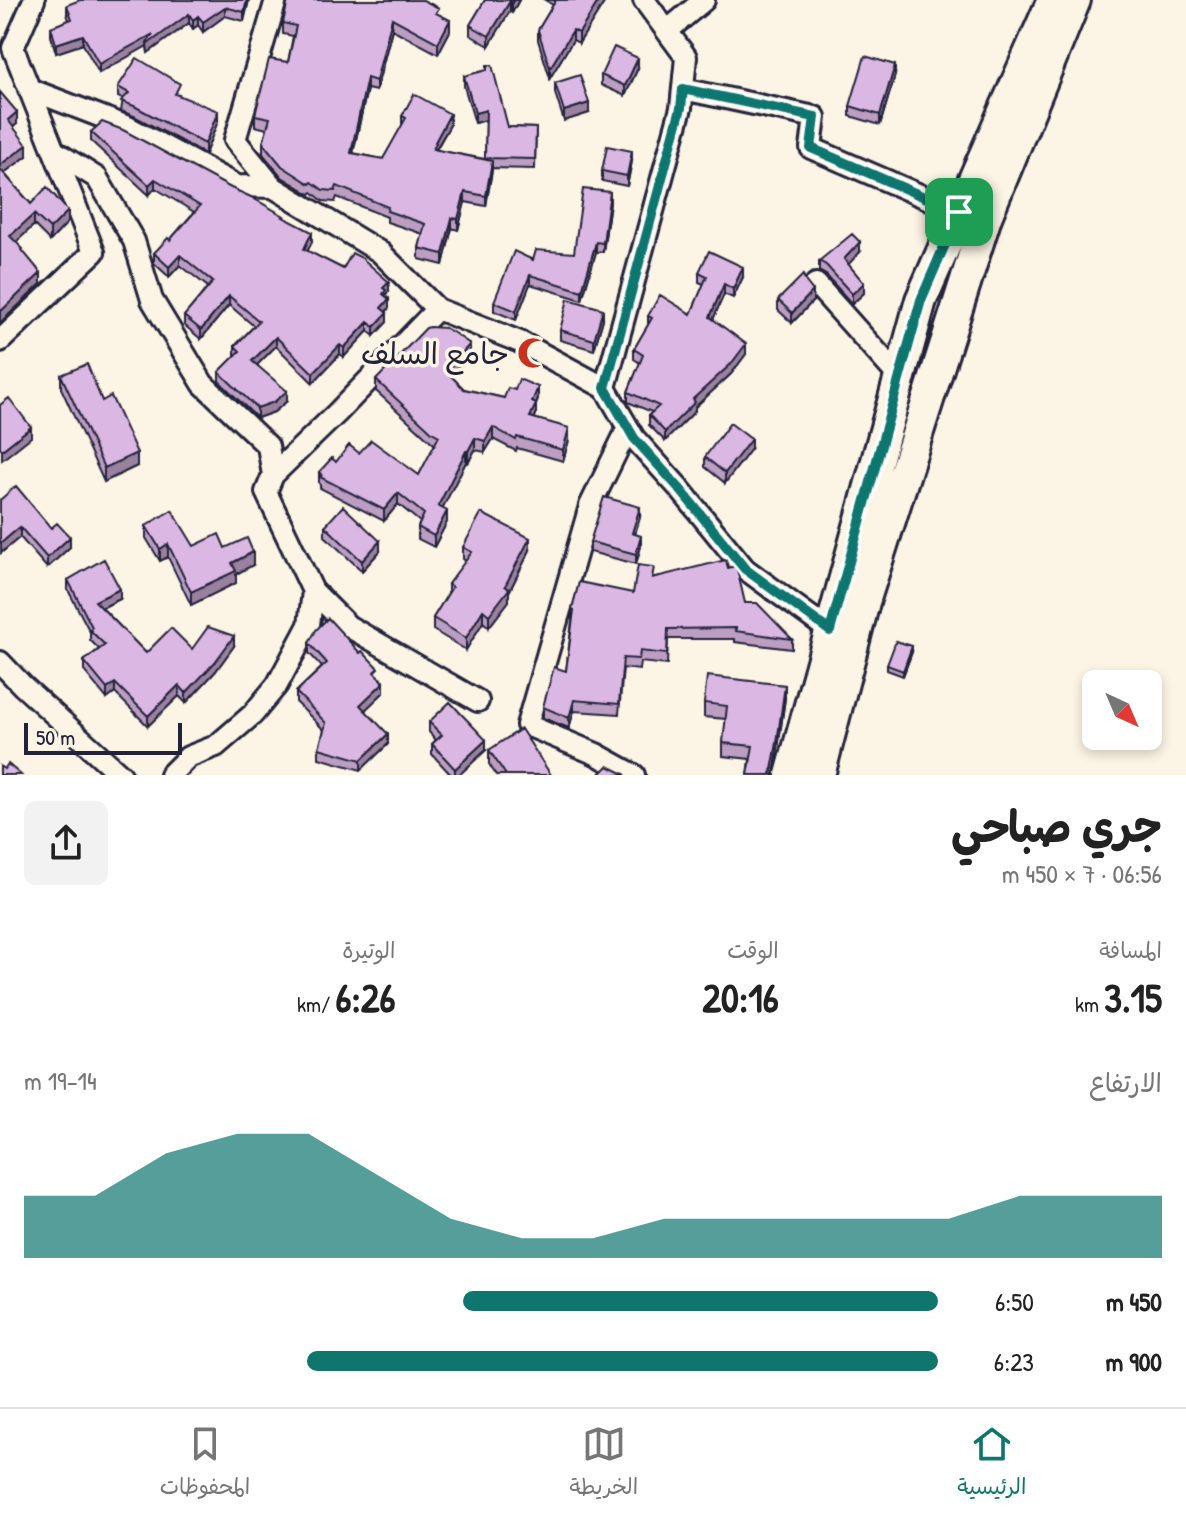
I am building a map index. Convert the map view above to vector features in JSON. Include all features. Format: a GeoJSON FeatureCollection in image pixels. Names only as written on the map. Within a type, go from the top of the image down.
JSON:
{"type":"FeatureCollection","features":[{"type":"Feature","properties":{"kind":"main road"},"geometry":{"type":"LineString","coordinates":[[791,775],[921,300],[1057,1]]}},
{"type":"Feature","properties":{"kind":"main road"},"geometry":{"type":"LineString","coordinates":[[819,775],[864,602],[1057,1]]}},
{"type":"Feature","properties":{"kind":"street"},"geometry":{"type":"LineString","coordinates":[[0,341],[94,252],[13,48],[34,0]]}},
{"type":"Feature","properties":{"kind":"street"},"geometry":{"type":"LineString","coordinates":[[276,0],[235,140],[273,187],[380,252],[437,309],[520,342],[605,388],[634,438],[745,569],[830,631]]}},
{"type":"Feature","properties":{"kind":"street"},"geometry":{"type":"LineString","coordinates":[[605,388],[681,108],[683,89],[686,57],[644,0]]}},
{"type":"Feature","properties":{"kind":"street"},"geometry":{"type":"LineString","coordinates":[[667,31],[704,0]]}},
{"type":"Feature","properties":{"kind":"street"},"geometry":{"type":"LineString","coordinates":[[29,89],[128,127],[237,186],[273,187]]}},
{"type":"Feature","properties":{"kind":"street"},"geometry":{"type":"LineString","coordinates":[[683,89],[815,117],[811,148],[959,212]]}},
{"type":"Feature","properties":{"kind":"street"},"geometry":{"type":"LineString","coordinates":[[54,151],[97,178],[134,241],[152,300],[203,384],[268,446],[273,475]]}},
{"type":"Feature","properties":{"kind":"street"},"geometry":{"type":"LineString","coordinates":[[816,284],[900,378]]}},
{"type":"Feature","properties":{"kind":"street"},"geometry":{"type":"LineString","coordinates":[[437,309],[273,475],[266,492],[313,591],[348,626],[478,701]]}},
{"type":"Feature","properties":{"kind":"street"},"geometry":{"type":"LineString","coordinates":[[628,428],[590,506],[527,725],[596,754],[634,775]]}},
{"type":"Feature","properties":{"kind":"street"},"geometry":{"type":"LineString","coordinates":[[170,775],[188,757],[216,746],[253,714],[277,685],[309,625],[313,591]]}},
{"type":"Feature","properties":{"kind":"street"},"geometry":{"type":"LineString","coordinates":[[0,662],[121,775]]}},
{"type":"Feature","properties":{"kind":"building"},"geometry":{"type":"Polygon","coordinates":[[[80,0],[247,0],[244,12],[225,7],[203,22],[198,16],[193,20],[189,14],[148,44],[153,34],[99,64],[83,35],[56,44],[51,27],[72,19],[67,5],[80,0]]]}},
{"type":"Feature","properties":{"kind":"building"},"geometry":{"type":"Polygon","coordinates":[[[288,0],[423,0],[439,8],[436,13],[450,20],[438,43],[392,18],[376,81],[367,78],[351,153],[383,159],[406,118],[402,116],[414,94],[450,114],[433,149],[492,161],[486,196],[465,192],[458,219],[452,218],[443,254],[419,248],[425,224],[387,211],[388,207],[337,186],[335,191],[323,190],[312,182],[310,184],[282,166],[263,143],[270,118],[255,115],[269,59],[288,62],[296,26],[283,23],[288,0]]]}},
{"type":"Feature","properties":{"kind":"building"},"geometry":{"type":"Polygon","coordinates":[[[485,0],[514,0],[512,3],[510,1],[489,36],[470,25],[485,0]]]}},
{"type":"Feature","properties":{"kind":"building"},"geometry":{"type":"Polygon","coordinates":[[[556,0],[599,0],[579,33],[573,30],[550,68],[538,30],[556,0]]]}},
{"type":"Feature","properties":{"kind":"building"},"geometry":{"type":"Polygon","coordinates":[[[614,47],[638,58],[625,86],[601,75],[614,47]]]}},
{"type":"Feature","properties":{"kind":"building"},"geometry":{"type":"Polygon","coordinates":[[[865,56],[895,65],[880,115],[850,106],[865,56]]]}},
{"type":"Feature","properties":{"kind":"building"},"geometry":{"type":"Polygon","coordinates":[[[137,58],[180,84],[175,94],[218,111],[205,144],[121,101],[129,93],[118,87],[137,58]]]}},
{"type":"Feature","properties":{"kind":"building"},"geometry":{"type":"Polygon","coordinates":[[[487,65],[492,65],[508,127],[536,128],[535,159],[485,158],[486,110],[475,113],[464,76],[487,70],[487,65]]]}},
{"type":"Feature","properties":{"kind":"building"},"geometry":{"type":"Polygon","coordinates":[[[580,75],[589,103],[564,111],[555,83],[580,75]]]}},
{"type":"Feature","properties":{"kind":"building"},"geometry":{"type":"Polygon","coordinates":[[[0,92],[17,112],[8,120],[27,145],[0,165],[0,92]]]}},
{"type":"Feature","properties":{"kind":"building"},"geometry":{"type":"Polygon","coordinates":[[[102,122],[251,197],[312,232],[304,249],[343,269],[352,253],[362,258],[389,282],[383,288],[386,290],[383,294],[389,299],[381,308],[387,313],[374,327],[368,322],[344,348],[340,345],[313,373],[276,337],[252,361],[287,391],[274,402],[257,408],[219,372],[240,351],[235,346],[259,321],[229,296],[201,330],[184,316],[213,282],[180,255],[169,267],[154,253],[200,206],[155,179],[149,185],[91,132],[102,122]]]}},
{"type":"Feature","properties":{"kind":"building"},"geometry":{"type":"Polygon","coordinates":[[[607,146],[632,151],[627,176],[602,171],[607,146]]]}},
{"type":"Feature","properties":{"kind":"building"},"geometry":{"type":"Polygon","coordinates":[[[0,169],[31,204],[47,187],[68,211],[50,229],[34,214],[10,236],[41,273],[0,312],[0,169]]]}},
{"type":"Feature","properties":{"kind":"building"},"geometry":{"type":"Polygon","coordinates":[[[583,189],[610,192],[603,243],[596,242],[582,291],[530,275],[516,311],[494,302],[514,251],[533,260],[536,250],[574,253],[583,189]]]}},
{"type":"Feature","properties":{"kind":"building"},"geometry":{"type":"Polygon","coordinates":[[[852,234],[860,242],[844,259],[864,283],[852,294],[819,261],[852,234]]]}},
{"type":"Feature","properties":{"kind":"building"},"geometry":{"type":"Polygon","coordinates":[[[709,251],[743,267],[733,289],[724,284],[710,317],[746,344],[731,364],[693,399],[695,402],[665,432],[649,415],[659,406],[628,392],[643,355],[634,349],[652,318],[648,316],[660,295],[691,314],[707,276],[699,272],[709,251]]]}},
{"type":"Feature","properties":{"kind":"building"},"geometry":{"type":"Polygon","coordinates":[[[803,275],[813,291],[792,313],[778,300],[803,275]]]}},
{"type":"Feature","properties":{"kind":"building"},"geometry":{"type":"Polygon","coordinates":[[[568,299],[603,309],[594,340],[560,330],[568,299]]]}},
{"type":"Feature","properties":{"kind":"building"},"geometry":{"type":"Polygon","coordinates":[[[430,327],[445,328],[470,344],[446,371],[464,389],[504,398],[508,388],[515,390],[519,379],[538,387],[532,402],[536,404],[530,417],[569,428],[563,450],[517,437],[516,440],[493,427],[485,441],[475,438],[438,506],[447,511],[434,536],[418,527],[424,514],[398,493],[384,510],[320,477],[319,472],[332,458],[336,462],[349,445],[359,453],[371,440],[419,475],[439,436],[376,380],[430,327]]]}},
{"type":"Feature","properties":{"kind":"building"},"geometry":{"type":"Polygon","coordinates":[[[87,364],[102,401],[111,396],[137,453],[104,468],[61,375],[87,364]]]}},
{"type":"Feature","properties":{"kind":"building"},"geometry":{"type":"Polygon","coordinates":[[[9,398],[31,427],[2,450],[0,405],[9,398]]]}},
{"type":"Feature","properties":{"kind":"building"},"geometry":{"type":"Polygon","coordinates":[[[730,423],[751,439],[725,473],[705,457],[730,423]]]}},
{"type":"Feature","properties":{"kind":"building"},"geometry":{"type":"Polygon","coordinates":[[[16,486],[51,528],[57,523],[70,537],[47,558],[20,527],[0,542],[0,500],[16,486]]]}},
{"type":"Feature","properties":{"kind":"building"},"geometry":{"type":"Polygon","coordinates":[[[604,497],[640,507],[632,533],[641,536],[636,554],[590,542],[604,497]]]}},
{"type":"Feature","properties":{"kind":"building"},"geometry":{"type":"Polygon","coordinates":[[[343,506],[380,541],[362,561],[325,526],[343,506]]]}},
{"type":"Feature","properties":{"kind":"building"},"geometry":{"type":"Polygon","coordinates":[[[172,510],[194,546],[219,534],[225,548],[247,538],[253,552],[232,563],[236,571],[191,592],[168,544],[160,549],[146,526],[172,510]]]}},
{"type":"Feature","properties":{"kind":"building"},"geometry":{"type":"Polygon","coordinates":[[[481,513],[530,538],[505,586],[509,589],[489,615],[483,610],[466,638],[433,618],[452,587],[448,584],[472,552],[463,547],[481,513]]]}},
{"type":"Feature","properties":{"kind":"building"},"geometry":{"type":"Polygon","coordinates":[[[104,559],[120,589],[95,601],[146,653],[171,628],[192,649],[208,627],[234,636],[186,693],[179,685],[148,716],[115,683],[107,689],[84,661],[105,645],[90,630],[92,627],[68,580],[104,559]]]}},
{"type":"Feature","properties":{"kind":"building"},"geometry":{"type":"Polygon","coordinates":[[[726,560],[728,568],[735,566],[737,569],[745,603],[757,603],[792,639],[735,631],[736,628],[668,629],[667,654],[640,651],[639,659],[623,658],[619,704],[574,700],[569,718],[543,707],[554,667],[566,671],[572,609],[579,582],[633,593],[638,565],[654,567],[652,578],[726,560]]]}},
{"type":"Feature","properties":{"kind":"building"},"geometry":{"type":"Polygon","coordinates":[[[328,618],[378,668],[374,672],[384,682],[360,705],[388,734],[361,760],[319,748],[326,723],[296,692],[327,663],[309,643],[328,618]]]}},
{"type":"Feature","properties":{"kind":"building"},"geometry":{"type":"Polygon","coordinates":[[[896,641],[912,646],[903,671],[887,665],[896,641]]]}},
{"type":"Feature","properties":{"kind":"building"},"geometry":{"type":"Polygon","coordinates":[[[707,676],[785,685],[771,775],[748,775],[753,746],[723,743],[727,706],[704,703],[707,676]]]}},
{"type":"Feature","properties":{"kind":"building"},"geometry":{"type":"Polygon","coordinates":[[[450,702],[486,740],[455,769],[432,744],[442,735],[429,722],[450,702]]]}},
{"type":"Feature","properties":{"kind":"building"},"geometry":{"type":"Polygon","coordinates":[[[521,729],[551,775],[506,775],[489,750],[521,729]]]}},
{"type":"Feature","properties":{"kind":"building"},"geometry":{"type":"Polygon","coordinates":[[[8,764],[21,775],[0,775],[0,766],[4,769],[8,764]]]}},
{"type":"Feature","properties":{"kind":"building"},"geometry":{"type":"Polygon","coordinates":[[[608,766],[626,775],[599,775],[608,766]]]}},
{"type":"Feature","properties":{"kind":"place","name":"جامع السلف"},"geometry":{"type":"Point","coordinates":[533,353]}},
{"type":"Feature","properties":{"kind":"route"},"geometry":{"type":"LineString","coordinates":[[683,89],[815,117],[811,148],[959,212],[921,300],[830,631],[745,569],[634,438],[605,388],[681,108],[683,89]]}}]}
